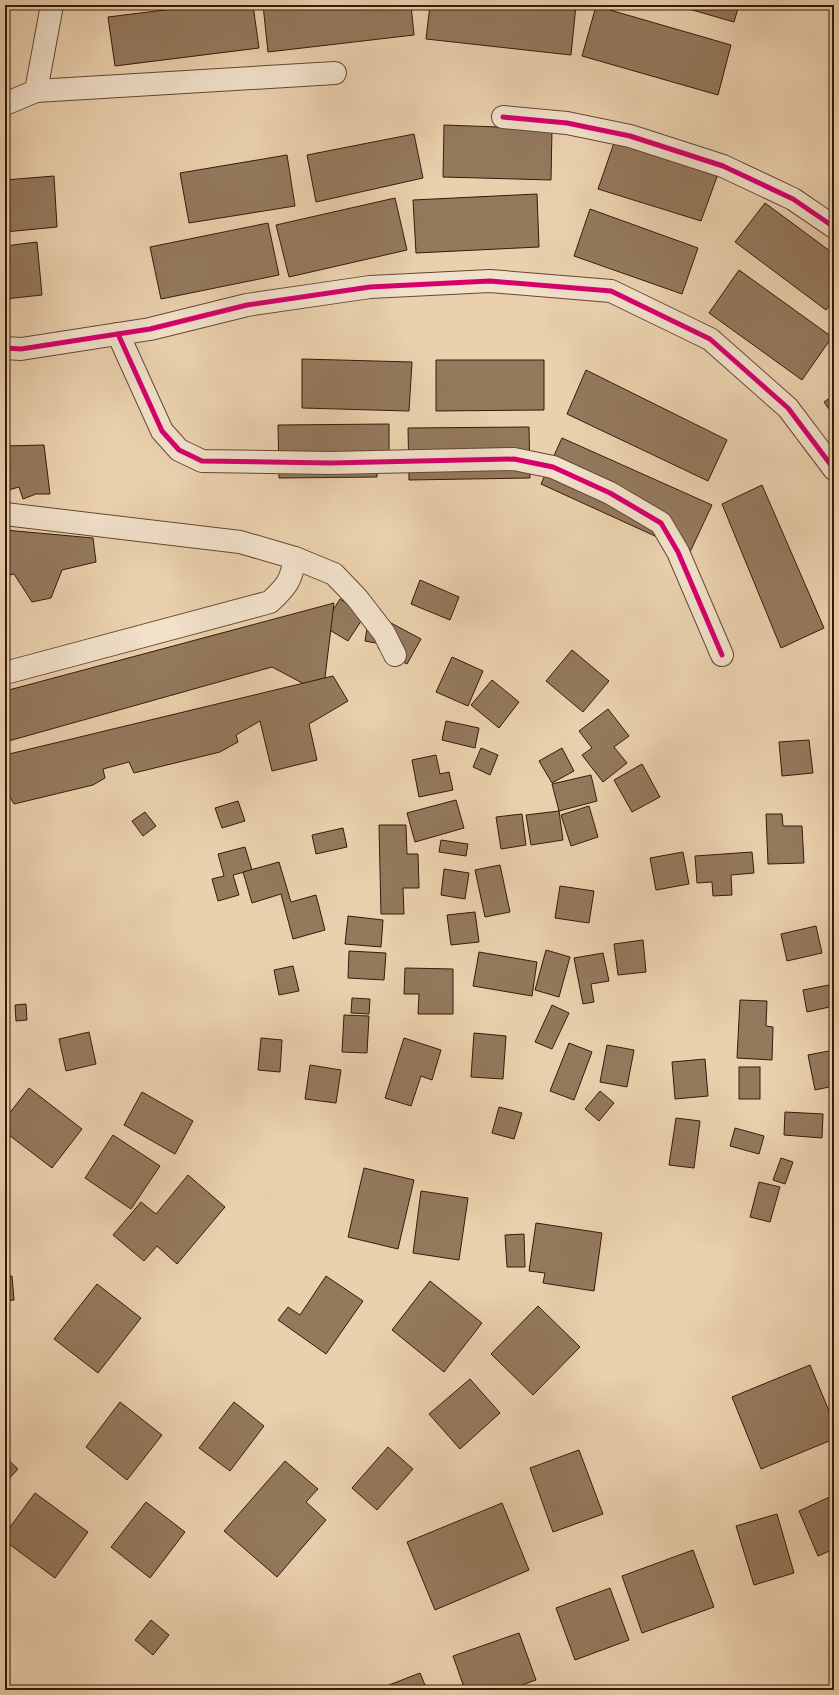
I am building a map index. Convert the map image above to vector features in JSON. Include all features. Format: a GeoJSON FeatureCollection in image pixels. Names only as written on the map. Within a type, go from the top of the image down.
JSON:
{"type":"FeatureCollection","features":[{"type":"Feature","properties":{"kind":"street"},"geometry":{"type":"LineString","coordinates":[[36,91],[52,5]]}},
{"type":"Feature","properties":{"kind":"street"},"geometry":{"type":"LineString","coordinates":[[5,104],[36,91],[335,74]]}},
{"type":"Feature","properties":{"kind":"street"},"geometry":{"type":"LineString","coordinates":[[503,117],[567,123],[630,136],[722,166],[794,199],[834,227]]}},
{"type":"Feature","properties":{"kind":"street"},"geometry":{"type":"LineString","coordinates":[[5,348],[21,349],[150,329],[247,305],[370,287],[490,281],[610,291],[710,339],[788,408],[834,469]]}},
{"type":"Feature","properties":{"kind":"street"},"geometry":{"type":"LineString","coordinates":[[118,334],[162,431],[179,450],[202,461],[330,463],[514,459],[553,467],[610,493],[661,523],[678,552],[722,655]]}},
{"type":"Feature","properties":{"kind":"street"},"geometry":{"type":"LineString","coordinates":[[5,514],[240,542],[295,558],[334,574],[357,598],[384,633],[395,655]]}},
{"type":"Feature","properties":{"kind":"street"},"geometry":{"type":"LineString","coordinates":[[5,673],[270,602],[285,588],[292,575],[295,558]]}},
{"type":"Feature","properties":{"kind":"building"},"geometry":{"type":"Polygon","coordinates":[[[205,5],[253,5],[259,48],[115,66],[108,17],[205,5]]]}},
{"type":"Feature","properties":{"kind":"building"},"geometry":{"type":"Polygon","coordinates":[[[263,5],[411,5],[414,35],[268,52],[263,5]]]}},
{"type":"Feature","properties":{"kind":"building"},"geometry":{"type":"Polygon","coordinates":[[[430,5],[576,5],[571,55],[426,39],[430,5]]]}},
{"type":"Feature","properties":{"kind":"building"},"geometry":{"type":"Polygon","coordinates":[[[675,5],[739,5],[734,22],[675,5]]]}},
{"type":"Feature","properties":{"kind":"building"},"geometry":{"type":"Polygon","coordinates":[[[596,6],[731,45],[718,95],[582,56],[596,6]]]}},
{"type":"Feature","properties":{"kind":"building"},"geometry":{"type":"Polygon","coordinates":[[[444,125],[552,129],[551,180],[443,177],[444,125]]]}},
{"type":"Feature","properties":{"kind":"building"},"geometry":{"type":"Polygon","coordinates":[[[414,134],[423,178],[316,202],[307,155],[414,134]]]}},
{"type":"Feature","properties":{"kind":"building"},"geometry":{"type":"Polygon","coordinates":[[[615,140],[718,174],[701,221],[598,189],[615,140]]]}},
{"type":"Feature","properties":{"kind":"building"},"geometry":{"type":"Polygon","coordinates":[[[287,155],[295,206],[189,223],[180,173],[287,155]]]}},
{"type":"Feature","properties":{"kind":"building"},"geometry":{"type":"Polygon","coordinates":[[[54,176],[57,227],[5,232],[5,180],[54,176]]]}},
{"type":"Feature","properties":{"kind":"building"},"geometry":{"type":"Polygon","coordinates":[[[537,194],[539,247],[416,253],[413,200],[537,194]]]}},
{"type":"Feature","properties":{"kind":"building"},"geometry":{"type":"Polygon","coordinates":[[[395,198],[407,250],[289,277],[276,225],[395,198]]]}},
{"type":"Feature","properties":{"kind":"building"},"geometry":{"type":"Polygon","coordinates":[[[765,203],[834,254],[834,299],[826,310],[735,242],[765,203]]]}},
{"type":"Feature","properties":{"kind":"building"},"geometry":{"type":"Polygon","coordinates":[[[590,209],[698,248],[682,294],[574,256],[590,209]]]}},
{"type":"Feature","properties":{"kind":"building"},"geometry":{"type":"Polygon","coordinates":[[[268,223],[279,275],[161,299],[150,247],[268,223]]]}},
{"type":"Feature","properties":{"kind":"building"},"geometry":{"type":"Polygon","coordinates":[[[37,242],[42,295],[5,299],[5,246],[37,242]]]}},
{"type":"Feature","properties":{"kind":"building"},"geometry":{"type":"Polygon","coordinates":[[[739,270],[832,337],[802,380],[709,313],[739,270]]]}},
{"type":"Feature","properties":{"kind":"building"},"geometry":{"type":"Polygon","coordinates":[[[302,359],[412,362],[409,411],[302,408],[302,359]]]}},
{"type":"Feature","properties":{"kind":"building"},"geometry":{"type":"Polygon","coordinates":[[[436,360],[544,360],[544,410],[436,411],[436,360]]]}},
{"type":"Feature","properties":{"kind":"building"},"geometry":{"type":"Polygon","coordinates":[[[586,370],[727,440],[708,481],[567,414],[586,370]]]}},
{"type":"Feature","properties":{"kind":"building"},"geometry":{"type":"Polygon","coordinates":[[[834,395],[834,416],[824,402],[834,395]]]}},
{"type":"Feature","properties":{"kind":"building"},"geometry":{"type":"Polygon","coordinates":[[[389,424],[389,465],[377,465],[377,477],[279,478],[278,425],[389,424]]]}},
{"type":"Feature","properties":{"kind":"building"},"geometry":{"type":"Polygon","coordinates":[[[529,427],[530,478],[409,480],[408,428],[529,427]]]}},
{"type":"Feature","properties":{"kind":"building"},"geometry":{"type":"Polygon","coordinates":[[[562,438],[712,505],[690,552],[541,484],[562,438]]]}},
{"type":"Feature","properties":{"kind":"building"},"geometry":{"type":"Polygon","coordinates":[[[44,445],[50,494],[36,494],[23,499],[19,487],[5,491],[5,446],[44,445]]]}},
{"type":"Feature","properties":{"kind":"building"},"geometry":{"type":"Polygon","coordinates":[[[762,485],[824,628],[781,648],[722,504],[762,485]]]}},
{"type":"Feature","properties":{"kind":"building"},"geometry":{"type":"Polygon","coordinates":[[[5,530],[93,538],[96,562],[62,570],[51,598],[32,602],[14,574],[5,576],[5,530]]]}},
{"type":"Feature","properties":{"kind":"building"},"geometry":{"type":"Polygon","coordinates":[[[420,580],[459,597],[450,620],[411,604],[420,580]]]}},
{"type":"Feature","properties":{"kind":"building"},"geometry":{"type":"Polygon","coordinates":[[[340,599],[365,615],[348,641],[323,626],[340,599]]]}},
{"type":"Feature","properties":{"kind":"building"},"geometry":{"type":"Polygon","coordinates":[[[334,603],[323,694],[272,667],[5,742],[5,691],[334,603]]]}},
{"type":"Feature","properties":{"kind":"building"},"geometry":{"type":"Polygon","coordinates":[[[368,622],[381,644],[365,641],[368,622]]]}},
{"type":"Feature","properties":{"kind":"building"},"geometry":{"type":"Polygon","coordinates":[[[391,623],[421,639],[407,664],[378,648],[391,623]]]}},
{"type":"Feature","properties":{"kind":"building"},"geometry":{"type":"Polygon","coordinates":[[[572,650],[609,681],[583,712],[546,681],[572,650]]]}},
{"type":"Feature","properties":{"kind":"building"},"geometry":{"type":"Polygon","coordinates":[[[452,657],[483,671],[468,706],[436,692],[452,657]]]}},
{"type":"Feature","properties":{"kind":"building"},"geometry":{"type":"Polygon","coordinates":[[[333,676],[348,701],[309,724],[317,760],[272,771],[260,721],[236,735],[238,742],[220,752],[134,773],[129,762],[103,769],[105,778],[93,785],[14,804],[9,795],[5,797],[5,755],[333,676]]]}},
{"type":"Feature","properties":{"kind":"building"},"geometry":{"type":"Polygon","coordinates":[[[492,680],[519,702],[499,728],[471,705],[492,680]]]}},
{"type":"Feature","properties":{"kind":"building"},"geometry":{"type":"Polygon","coordinates":[[[608,709],[629,736],[614,747],[627,763],[603,782],[582,755],[592,748],[579,731],[608,709]]]}},
{"type":"Feature","properties":{"kind":"building"},"geometry":{"type":"Polygon","coordinates":[[[446,721],[479,728],[475,748],[442,740],[446,721]]]}},
{"type":"Feature","properties":{"kind":"building"},"geometry":{"type":"Polygon","coordinates":[[[809,740],[813,773],[782,776],[779,742],[809,740]]]}},
{"type":"Feature","properties":{"kind":"building"},"geometry":{"type":"Polygon","coordinates":[[[481,748],[498,755],[490,775],[473,767],[481,748]]]}},
{"type":"Feature","properties":{"kind":"building"},"geometry":{"type":"Polygon","coordinates":[[[562,748],[574,771],[552,783],[539,761],[562,748]]]}},
{"type":"Feature","properties":{"kind":"building"},"geometry":{"type":"Polygon","coordinates":[[[436,755],[440,774],[449,772],[453,790],[419,797],[412,760],[436,755]]]}},
{"type":"Feature","properties":{"kind":"building"},"geometry":{"type":"Polygon","coordinates":[[[642,764],[660,797],[632,812],[614,780],[642,764]]]}},
{"type":"Feature","properties":{"kind":"building"},"geometry":{"type":"Polygon","coordinates":[[[591,775],[597,801],[559,811],[552,784],[591,775]]]}},
{"type":"Feature","properties":{"kind":"building"},"geometry":{"type":"Polygon","coordinates":[[[456,800],[464,828],[415,842],[407,813],[456,800]]]}},
{"type":"Feature","properties":{"kind":"building"},"geometry":{"type":"Polygon","coordinates":[[[238,801],[245,821],[222,828],[215,808],[238,801]]]}},
{"type":"Feature","properties":{"kind":"building"},"geometry":{"type":"Polygon","coordinates":[[[589,806],[598,837],[571,846],[561,815],[589,806]]]}},
{"type":"Feature","properties":{"kind":"building"},"geometry":{"type":"Polygon","coordinates":[[[559,811],[563,840],[531,845],[526,815],[559,811]]]}},
{"type":"Feature","properties":{"kind":"building"},"geometry":{"type":"Polygon","coordinates":[[[145,812],[156,826],[143,836],[132,821],[145,812]]]}},
{"type":"Feature","properties":{"kind":"building"},"geometry":{"type":"Polygon","coordinates":[[[522,814],[526,845],[501,849],[496,817],[522,814]]]}},
{"type":"Feature","properties":{"kind":"building"},"geometry":{"type":"Polygon","coordinates":[[[766,814],[782,814],[783,826],[802,826],[804,863],[768,864],[766,814]]]}},
{"type":"Feature","properties":{"kind":"building"},"geometry":{"type":"Polygon","coordinates":[[[379,825],[406,825],[407,854],[418,854],[419,888],[403,888],[404,914],[381,914],[379,825]]]}},
{"type":"Feature","properties":{"kind":"building"},"geometry":{"type":"Polygon","coordinates":[[[343,828],[347,847],[316,854],[312,835],[343,828]]]}},
{"type":"Feature","properties":{"kind":"building"},"geometry":{"type":"Polygon","coordinates":[[[441,840],[468,844],[466,856],[439,852],[441,840]]]}},
{"type":"Feature","properties":{"kind":"building"},"geometry":{"type":"Polygon","coordinates":[[[245,847],[252,870],[233,875],[239,895],[218,901],[212,879],[224,876],[218,854],[245,847]]]}},
{"type":"Feature","properties":{"kind":"building"},"geometry":{"type":"Polygon","coordinates":[[[683,852],[689,884],[656,890],[650,858],[683,852]]]}},
{"type":"Feature","properties":{"kind":"building"},"geometry":{"type":"Polygon","coordinates":[[[752,852],[754,873],[731,875],[732,895],[713,896],[712,882],[697,883],[695,856],[752,852]]]}},
{"type":"Feature","properties":{"kind":"building"},"geometry":{"type":"Polygon","coordinates":[[[279,862],[291,902],[316,895],[325,930],[293,939],[281,894],[252,903],[243,872],[279,862]]]}},
{"type":"Feature","properties":{"kind":"building"},"geometry":{"type":"Polygon","coordinates":[[[500,865],[510,912],[485,917],[475,870],[500,865]]]}},
{"type":"Feature","properties":{"kind":"building"},"geometry":{"type":"Polygon","coordinates":[[[444,869],[469,873],[465,899],[441,895],[444,869]]]}},
{"type":"Feature","properties":{"kind":"building"},"geometry":{"type":"Polygon","coordinates":[[[560,886],[594,891],[589,923],[555,918],[560,886]]]}},
{"type":"Feature","properties":{"kind":"building"},"geometry":{"type":"Polygon","coordinates":[[[475,912],[479,942],[451,945],[447,915],[475,912]]]}},
{"type":"Feature","properties":{"kind":"building"},"geometry":{"type":"Polygon","coordinates":[[[348,916],[383,920],[381,947],[345,944],[348,916]]]}},
{"type":"Feature","properties":{"kind":"building"},"geometry":{"type":"Polygon","coordinates":[[[816,926],[822,953],[787,961],[781,934],[816,926]]]}},
{"type":"Feature","properties":{"kind":"building"},"geometry":{"type":"Polygon","coordinates":[[[643,940],[646,972],[618,975],[614,944],[643,940]]]}},
{"type":"Feature","properties":{"kind":"building"},"geometry":{"type":"Polygon","coordinates":[[[546,950],[570,957],[559,997],[535,990],[546,950]]]}},
{"type":"Feature","properties":{"kind":"building"},"geometry":{"type":"Polygon","coordinates":[[[349,951],[386,953],[384,980],[348,978],[349,951]]]}},
{"type":"Feature","properties":{"kind":"building"},"geometry":{"type":"Polygon","coordinates":[[[479,952],[537,962],[532,996],[473,986],[479,952]]]}},
{"type":"Feature","properties":{"kind":"building"},"geometry":{"type":"Polygon","coordinates":[[[603,953],[609,981],[591,984],[594,1002],[583,1004],[574,958],[603,953]]]}},
{"type":"Feature","properties":{"kind":"building"},"geometry":{"type":"Polygon","coordinates":[[[293,966],[299,991],[279,995],[274,970],[293,966]]]}},
{"type":"Feature","properties":{"kind":"building"},"geometry":{"type":"Polygon","coordinates":[[[405,968],[453,969],[453,1014],[418,1014],[419,994],[404,994],[405,968]]]}},
{"type":"Feature","properties":{"kind":"building"},"geometry":{"type":"Polygon","coordinates":[[[834,984],[834,1006],[807,1012],[803,990],[834,984]]]}},
{"type":"Feature","properties":{"kind":"building"},"geometry":{"type":"Polygon","coordinates":[[[352,998],[370,999],[369,1014],[351,1013],[352,998]]]}},
{"type":"Feature","properties":{"kind":"building"},"geometry":{"type":"Polygon","coordinates":[[[740,1000],[767,1001],[766,1026],[773,1027],[772,1060],[737,1058],[740,1000]]]}},
{"type":"Feature","properties":{"kind":"building"},"geometry":{"type":"Polygon","coordinates":[[[26,1004],[27,1020],[16,1021],[15,1005],[26,1004]]]}},
{"type":"Feature","properties":{"kind":"building"},"geometry":{"type":"Polygon","coordinates":[[[552,1005],[569,1013],[552,1049],[535,1042],[552,1005]]]}},
{"type":"Feature","properties":{"kind":"building"},"geometry":{"type":"Polygon","coordinates":[[[344,1015],[369,1016],[367,1053],[342,1052],[344,1015]]]}},
{"type":"Feature","properties":{"kind":"building"},"geometry":{"type":"Polygon","coordinates":[[[89,1032],[96,1064],[66,1071],[59,1039],[89,1032]]]}},
{"type":"Feature","properties":{"kind":"building"},"geometry":{"type":"Polygon","coordinates":[[[474,1033],[506,1036],[503,1079],[471,1077],[474,1033]]]}},
{"type":"Feature","properties":{"kind":"building"},"geometry":{"type":"Polygon","coordinates":[[[261,1038],[282,1040],[280,1072],[258,1070],[261,1038]]]}},
{"type":"Feature","properties":{"kind":"building"},"geometry":{"type":"Polygon","coordinates":[[[404,1038],[441,1050],[432,1080],[421,1076],[411,1106],[385,1098],[404,1038]]]}},
{"type":"Feature","properties":{"kind":"building"},"geometry":{"type":"Polygon","coordinates":[[[569,1043],[592,1052],[574,1100],[550,1091],[569,1043]]]}},
{"type":"Feature","properties":{"kind":"building"},"geometry":{"type":"Polygon","coordinates":[[[607,1045],[634,1050],[627,1087],[600,1082],[607,1045]]]}},
{"type":"Feature","properties":{"kind":"building"},"geometry":{"type":"Polygon","coordinates":[[[834,1050],[834,1086],[815,1090],[808,1055],[834,1050]]]}},
{"type":"Feature","properties":{"kind":"building"},"geometry":{"type":"Polygon","coordinates":[[[705,1059],[708,1096],[675,1099],[672,1062],[705,1059]]]}},
{"type":"Feature","properties":{"kind":"building"},"geometry":{"type":"Polygon","coordinates":[[[310,1065],[341,1070],[336,1103],[305,1099],[310,1065]]]}},
{"type":"Feature","properties":{"kind":"building"},"geometry":{"type":"Polygon","coordinates":[[[739,1067],[760,1067],[760,1099],[739,1099],[739,1067]]]}},
{"type":"Feature","properties":{"kind":"building"},"geometry":{"type":"Polygon","coordinates":[[[29,1088],[82,1129],[52,1168],[5,1132],[5,1119],[29,1088]]]}},
{"type":"Feature","properties":{"kind":"building"},"geometry":{"type":"Polygon","coordinates":[[[600,1091],[614,1103],[599,1121],[585,1109],[600,1091]]]}},
{"type":"Feature","properties":{"kind":"building"},"geometry":{"type":"Polygon","coordinates":[[[142,1092],[193,1121],[175,1154],[124,1125],[142,1092]]]}},
{"type":"Feature","properties":{"kind":"building"},"geometry":{"type":"Polygon","coordinates":[[[499,1107],[522,1113],[514,1139],[492,1133],[499,1107]]]}},
{"type":"Feature","properties":{"kind":"building"},"geometry":{"type":"Polygon","coordinates":[[[785,1112],[823,1114],[822,1138],[784,1135],[785,1112]]]}},
{"type":"Feature","properties":{"kind":"building"},"geometry":{"type":"Polygon","coordinates":[[[676,1118],[700,1121],[694,1168],[669,1165],[676,1118]]]}},
{"type":"Feature","properties":{"kind":"building"},"geometry":{"type":"Polygon","coordinates":[[[735,1128],[764,1136],[759,1154],[730,1146],[735,1128]]]}},
{"type":"Feature","properties":{"kind":"building"},"geometry":{"type":"Polygon","coordinates":[[[113,1135],[160,1166],[131,1209],[85,1178],[113,1135]]]}},
{"type":"Feature","properties":{"kind":"building"},"geometry":{"type":"Polygon","coordinates":[[[781,1158],[793,1162],[785,1184],[773,1180],[781,1158]]]}},
{"type":"Feature","properties":{"kind":"building"},"geometry":{"type":"Polygon","coordinates":[[[364,1168],[414,1180],[398,1249],[348,1237],[364,1168]]]}},
{"type":"Feature","properties":{"kind":"building"},"geometry":{"type":"Polygon","coordinates":[[[188,1175],[225,1207],[177,1264],[157,1246],[144,1261],[113,1235],[141,1202],[156,1214],[188,1175]]]}},
{"type":"Feature","properties":{"kind":"building"},"geometry":{"type":"Polygon","coordinates":[[[759,1182],[780,1187],[770,1222],[750,1217],[759,1182]]]}},
{"type":"Feature","properties":{"kind":"building"},"geometry":{"type":"Polygon","coordinates":[[[421,1191],[468,1198],[459,1260],[413,1253],[421,1191]]]}},
{"type":"Feature","properties":{"kind":"building"},"geometry":{"type":"Polygon","coordinates":[[[536,1223],[602,1233],[594,1291],[543,1283],[545,1273],[529,1271],[536,1223]]]}},
{"type":"Feature","properties":{"kind":"building"},"geometry":{"type":"Polygon","coordinates":[[[524,1234],[525,1267],[507,1267],[505,1235],[524,1234]]]}},
{"type":"Feature","properties":{"kind":"building"},"geometry":{"type":"Polygon","coordinates":[[[12,1276],[14,1300],[5,1301],[5,1277],[12,1276]]]}},
{"type":"Feature","properties":{"kind":"building"},"geometry":{"type":"Polygon","coordinates":[[[326,1276],[363,1301],[326,1354],[278,1320],[288,1307],[300,1315],[326,1276]]]}},
{"type":"Feature","properties":{"kind":"building"},"geometry":{"type":"Polygon","coordinates":[[[430,1281],[482,1323],[444,1372],[392,1330],[430,1281]]]}},
{"type":"Feature","properties":{"kind":"building"},"geometry":{"type":"Polygon","coordinates":[[[97,1284],[141,1318],[98,1373],[54,1339],[97,1284]]]}},
{"type":"Feature","properties":{"kind":"building"},"geometry":{"type":"Polygon","coordinates":[[[538,1306],[580,1347],[533,1395],[491,1354],[538,1306]]]}},
{"type":"Feature","properties":{"kind":"building"},"geometry":{"type":"Polygon","coordinates":[[[810,1365],[834,1423],[834,1439],[761,1469],[732,1397],[810,1365]]]}},
{"type":"Feature","properties":{"kind":"building"},"geometry":{"type":"Polygon","coordinates":[[[470,1379],[500,1413],[460,1449],[429,1414],[470,1379]]]}},
{"type":"Feature","properties":{"kind":"building"},"geometry":{"type":"Polygon","coordinates":[[[120,1402],[162,1435],[127,1480],[86,1447],[120,1402]]]}},
{"type":"Feature","properties":{"kind":"building"},"geometry":{"type":"Polygon","coordinates":[[[234,1402],[264,1426],[230,1471],[199,1448],[234,1402]]]}},
{"type":"Feature","properties":{"kind":"building"},"geometry":{"type":"Polygon","coordinates":[[[388,1447],[413,1469],[377,1510],[352,1488],[388,1447]]]}},
{"type":"Feature","properties":{"kind":"building"},"geometry":{"type":"Polygon","coordinates":[[[579,1450],[603,1514],[553,1532],[530,1468],[579,1450]]]}},
{"type":"Feature","properties":{"kind":"building"},"geometry":{"type":"Polygon","coordinates":[[[5,1457],[18,1469],[5,1483],[5,1457]]]}},
{"type":"Feature","properties":{"kind":"building"},"geometry":{"type":"Polygon","coordinates":[[[285,1461],[318,1489],[306,1502],[326,1520],[277,1577],[224,1531],[285,1461]]]}},
{"type":"Feature","properties":{"kind":"building"},"geometry":{"type":"Polygon","coordinates":[[[35,1493],[88,1532],[55,1578],[5,1541],[5,1534],[35,1493]]]}},
{"type":"Feature","properties":{"kind":"building"},"geometry":{"type":"Polygon","coordinates":[[[834,1495],[834,1549],[818,1556],[799,1511],[834,1495]]]}},
{"type":"Feature","properties":{"kind":"building"},"geometry":{"type":"Polygon","coordinates":[[[146,1502],[185,1532],[150,1578],[111,1547],[146,1502]]]}},
{"type":"Feature","properties":{"kind":"building"},"geometry":{"type":"Polygon","coordinates":[[[502,1503],[529,1570],[435,1610],[407,1542],[502,1503]]]}},
{"type":"Feature","properties":{"kind":"building"},"geometry":{"type":"Polygon","coordinates":[[[777,1514],[794,1573],[754,1585],[736,1526],[777,1514]]]}},
{"type":"Feature","properties":{"kind":"building"},"geometry":{"type":"Polygon","coordinates":[[[693,1550],[714,1607],[642,1633],[622,1576],[693,1550]]]}},
{"type":"Feature","properties":{"kind":"building"},"geometry":{"type":"Polygon","coordinates":[[[610,1588],[629,1640],[575,1660],[556,1608],[610,1588]]]}},
{"type":"Feature","properties":{"kind":"building"},"geometry":{"type":"Polygon","coordinates":[[[151,1620],[169,1635],[153,1655],[135,1640],[151,1620]]]}},
{"type":"Feature","properties":{"kind":"building"},"geometry":{"type":"Polygon","coordinates":[[[519,1633],[536,1680],[508,1690],[465,1690],[453,1656],[519,1633]]]}},
{"type":"Feature","properties":{"kind":"building"},"geometry":{"type":"Polygon","coordinates":[[[420,1673],[427,1690],[376,1690],[420,1673]]]}},
{"type":"Feature","properties":{"kind":"building"},"geometry":{"type":"Polygon","coordinates":[[[786,1686],[787,1690],[765,1690],[786,1686]]]}},
{"type":"Feature","properties":{"kind":"cycle path"},"geometry":{"type":"LineString","coordinates":[[503,117],[567,123],[630,136],[723,166],[793,199],[834,227]]}},
{"type":"Feature","properties":{"kind":"cycle path"},"geometry":{"type":"LineString","coordinates":[[5,348],[21,349],[150,329],[247,305],[370,287],[490,281],[611,291],[710,339],[788,408],[834,469]]}},
{"type":"Feature","properties":{"kind":"cycle path"},"geometry":{"type":"LineString","coordinates":[[118,334],[162,431],[179,450],[202,461],[330,463],[514,459],[553,467],[610,493],[661,523],[678,552],[722,655]]}}]}
